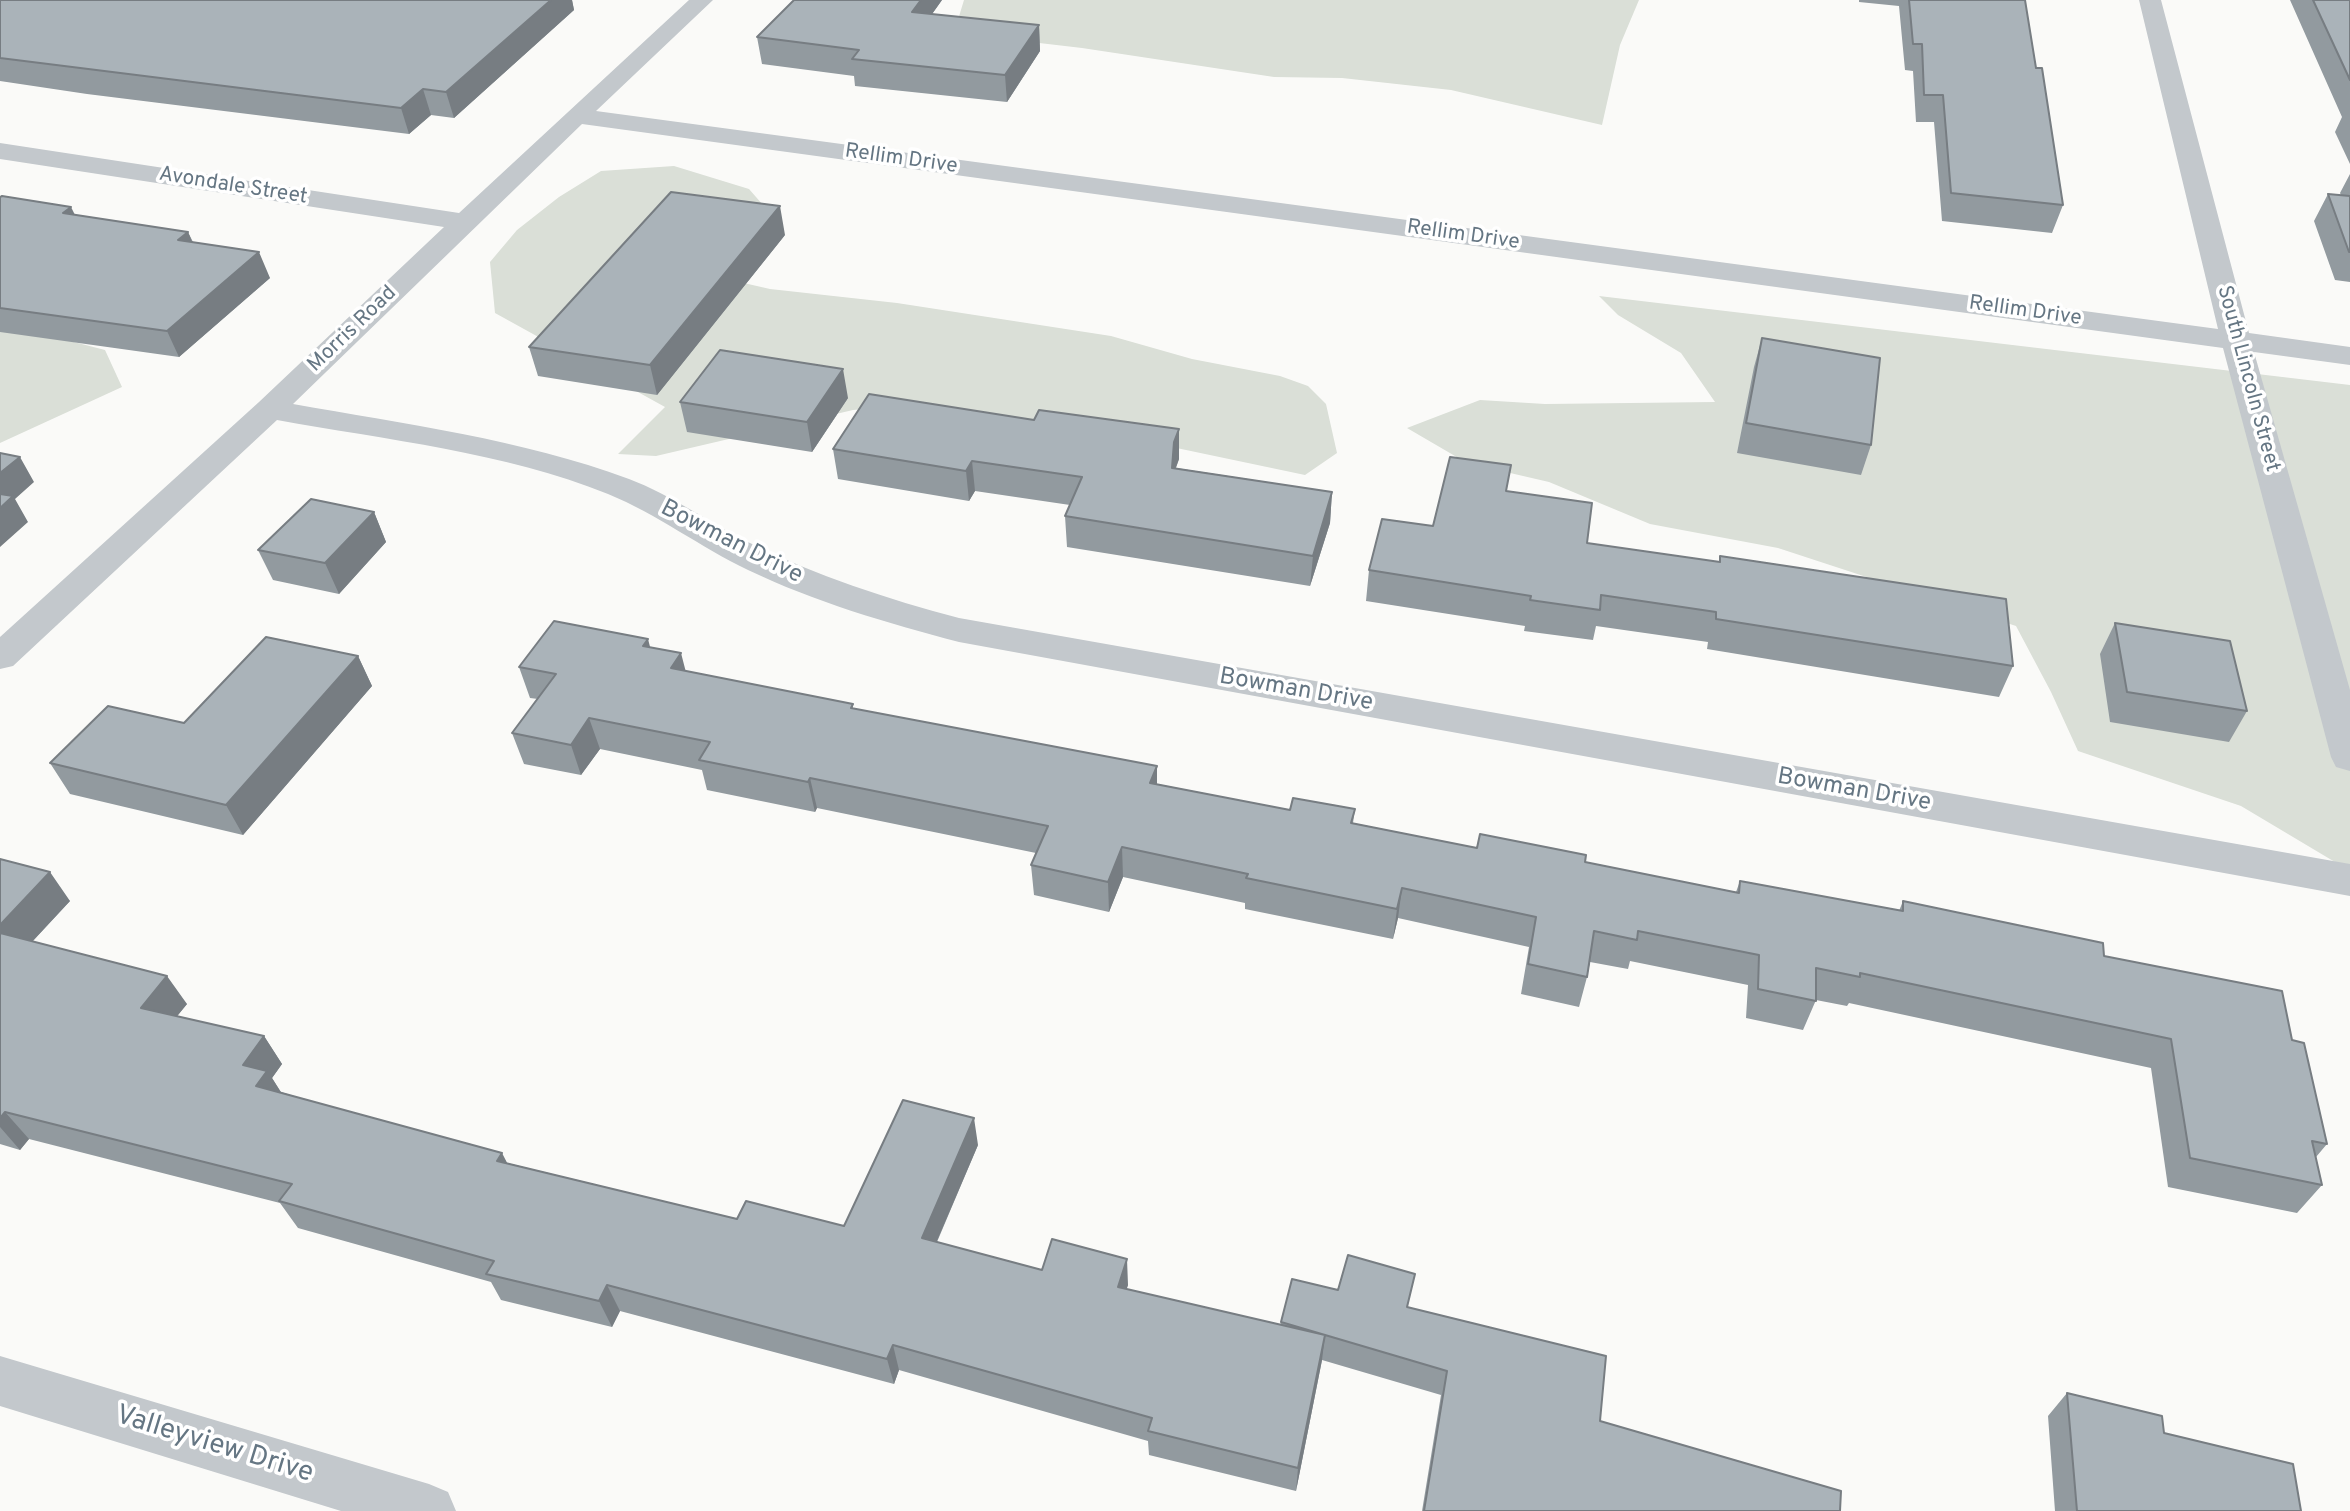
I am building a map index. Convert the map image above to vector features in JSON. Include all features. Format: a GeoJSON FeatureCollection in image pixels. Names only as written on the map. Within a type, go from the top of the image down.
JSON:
{"type":"FeatureCollection","features":[{"type":"Feature","properties":{"kind":"street","name":"Morris Road"},"geometry":{"type":"LineString","coordinates":[[0,657],[270,409],[576,116],[702,0]]}},
{"type":"Feature","properties":{"kind":"street","name":"South Lincoln Street"},"geometry":{"type":"LineString","coordinates":[[2150,0],[2236,340],[2350,757]]}},
{"type":"Feature","properties":{"kind":"street","name":"Rellim Drive"},"geometry":{"type":"LineString","coordinates":[[576,116],[2350,356]]}},
{"type":"Feature","properties":{"kind":"street","name":"Avondale Street"},"geometry":{"type":"LineString","coordinates":[[0,151],[465,222]]}},
{"type":"Feature","properties":{"kind":"street","name":"Bowman Drive"},"geometry":{"type":"LineString","coordinates":[[270,409],[455,443],[604,481],[665,509],[734,549],[790,575],[900,614],[959,630],[2350,880]]}},
{"type":"Feature","properties":{"kind":"street","name":"Valleyview Drive"},"geometry":{"type":"LineString","coordinates":[[0,1381],[429,1511]]}},
{"type":"Feature","properties":{"kind":"shaded area"},"geometry":{"type":"Polygon","coordinates":[[[964,0],[1639,0],[1620,45],[1602,125],[1451,90],[1342,78],[1274,77],[1082,48],[954,33],[964,0]]]}},
{"type":"Feature","properties":{"kind":"shaded area"},"geometry":{"type":"Polygon","coordinates":[[[674,166],[749,189],[763,205],[700,273],[770,289],[897,303],[1111,336],[1192,359],[1280,376],[1308,386],[1326,404],[1337,453],[1305,475],[1110,434],[903,405],[853,410],[656,456],[618,454],[665,407],[495,313],[490,262],[517,230],[559,197],[601,171],[674,166]]]}},
{"type":"Feature","properties":{"kind":"shaded area"},"geometry":{"type":"Polygon","coordinates":[[[1599,296],[2350,385],[2350,871],[2241,806],[2078,751],[2016,626],[1778,548],[1650,524],[1549,482],[1467,463],[1407,428],[1480,400],[1545,404],[1715,402],[1681,353],[1618,315],[1599,296]]]}},
{"type":"Feature","properties":{"kind":"shaded area"},"geometry":{"type":"Polygon","coordinates":[[[0,323],[105,350],[122,387],[0,443],[0,323]]]}},
{"type":"Feature","properties":{"kind":"building"},"geometry":{"type":"Polygon","coordinates":[[[0,0],[551,0],[446,92],[423,89],[401,108],[0,58],[0,0]]]}},
{"type":"Feature","properties":{"kind":"building"},"geometry":{"type":"Polygon","coordinates":[[[794,0],[921,0],[912,12],[1039,25],[1005,75],[852,59],[859,50],[757,37],[794,0]]]}},
{"type":"Feature","properties":{"kind":"building"},"geometry":{"type":"Polygon","coordinates":[[[1909,0],[2025,0],[2036,68],[2042,68],[2063,205],[1951,193],[1943,95],[1924,95],[1922,44],[1913,44],[1909,0]]]}},
{"type":"Feature","properties":{"kind":"building"},"geometry":{"type":"Polygon","coordinates":[[[2313,0],[2350,0],[2350,80],[2313,0]]]}},
{"type":"Feature","properties":{"kind":"building"},"geometry":{"type":"Polygon","coordinates":[[[671,192],[780,206],[650,365],[529,347],[671,192]]]}},
{"type":"Feature","properties":{"kind":"building"},"geometry":{"type":"Polygon","coordinates":[[[2328,194],[2350,196],[2350,252],[2349,252],[2328,194]]]}},
{"type":"Feature","properties":{"kind":"building"},"geometry":{"type":"Polygon","coordinates":[[[2,196],[71,207],[63,213],[188,232],[178,240],[259,252],[167,331],[0,308],[2,196]]]}},
{"type":"Feature","properties":{"kind":"building"},"geometry":{"type":"Polygon","coordinates":[[[1762,338],[1880,358],[1871,445],[1746,423],[1762,338]]]}},
{"type":"Feature","properties":{"kind":"building"},"geometry":{"type":"Polygon","coordinates":[[[720,350],[843,369],[807,422],[680,402],[720,350]]]}},
{"type":"Feature","properties":{"kind":"building"},"geometry":{"type":"Polygon","coordinates":[[[869,394],[1034,420],[1039,410],[1179,429],[1174,442],[1172,468],[1332,492],[1313,556],[1065,516],[1082,477],[972,461],[966,471],[833,449],[869,394]]]}},
{"type":"Feature","properties":{"kind":"building"},"geometry":{"type":"Polygon","coordinates":[[[0,453],[20,457],[0,473],[0,453]]]}},
{"type":"Feature","properties":{"kind":"building"},"geometry":{"type":"Polygon","coordinates":[[[1450,457],[1511,465],[1506,491],[1592,503],[1587,543],[1720,562],[1720,556],[2006,599],[2013,666],[1716,619],[1716,612],[1601,595],[1600,610],[1369,570],[1382,519],[1433,526],[1450,457]]]}},
{"type":"Feature","properties":{"kind":"building"},"geometry":{"type":"Polygon","coordinates":[[[0,494],[13,496],[0,508],[0,494]]]}},
{"type":"Feature","properties":{"kind":"building"},"geometry":{"type":"Polygon","coordinates":[[[311,499],[374,512],[325,563],[258,550],[311,499]]]}},
{"type":"Feature","properties":{"kind":"building"},"geometry":{"type":"Polygon","coordinates":[[[554,621],[648,639],[643,646],[681,653],[671,668],[853,704],[851,708],[1157,766],[1150,783],[1290,810],[1293,798],[1355,809],[1351,823],[1477,848],[1480,834],[1586,855],[1585,862],[1739,893],[1740,881],[1903,911],[1903,901],[2103,943],[2104,956],[2282,991],[2292,1040],[2304,1043],[2327,1144],[2312,1141],[2322,1185],[2190,1158],[2171,1039],[1860,973],[1860,977],[1816,968],[1816,1001],[1758,989],[1759,955],[1638,931],[1637,940],[1594,931],[1587,977],[1528,964],[1536,917],[1402,888],[1397,909],[1246,878],[1248,874],[1122,847],[1108,882],[1031,865],[1048,826],[810,778],[808,782],[699,760],[710,742],[589,718],[571,745],[512,733],[556,674],[519,667],[554,621]]]}},
{"type":"Feature","properties":{"kind":"building"},"geometry":{"type":"Polygon","coordinates":[[[2115,623],[2230,641],[2247,711],[2127,692],[2115,623]]]}},
{"type":"Feature","properties":{"kind":"building"},"geometry":{"type":"Polygon","coordinates":[[[266,637],[358,656],[226,805],[50,763],[108,706],[184,723],[266,637]]]}},
{"type":"Feature","properties":{"kind":"building"},"geometry":{"type":"Polygon","coordinates":[[[0,859],[50,872],[0,925],[0,859]]]}},
{"type":"Feature","properties":{"kind":"building"},"geometry":{"type":"Polygon","coordinates":[[[0,933],[167,976],[141,1008],[264,1036],[243,1065],[267,1071],[256,1086],[502,1153],[497,1161],[737,1219],[746,1201],[844,1226],[903,1100],[974,1118],[922,1238],[1042,1270],[1052,1239],[1127,1259],[1118,1287],[1325,1335],[1298,1468],[1148,1431],[1152,1418],[893,1345],[887,1359],[607,1285],[599,1301],[486,1274],[494,1261],[279,1201],[292,1184],[5,1112],[0,1118],[0,933]]]}},
{"type":"Feature","properties":{"kind":"building"},"geometry":{"type":"Polygon","coordinates":[[[1348,1255],[1415,1274],[1407,1307],[1606,1356],[1600,1421],[1841,1491],[1840,1511],[1424,1511],[1447,1371],[1281,1322],[1292,1279],[1338,1290],[1348,1255]]]}},
{"type":"Feature","properties":{"kind":"building"},"geometry":{"type":"Polygon","coordinates":[[[2067,1393],[2162,1416],[2164,1433],[2293,1464],[2301,1511],[2077,1511],[2067,1393]]]}}]}
